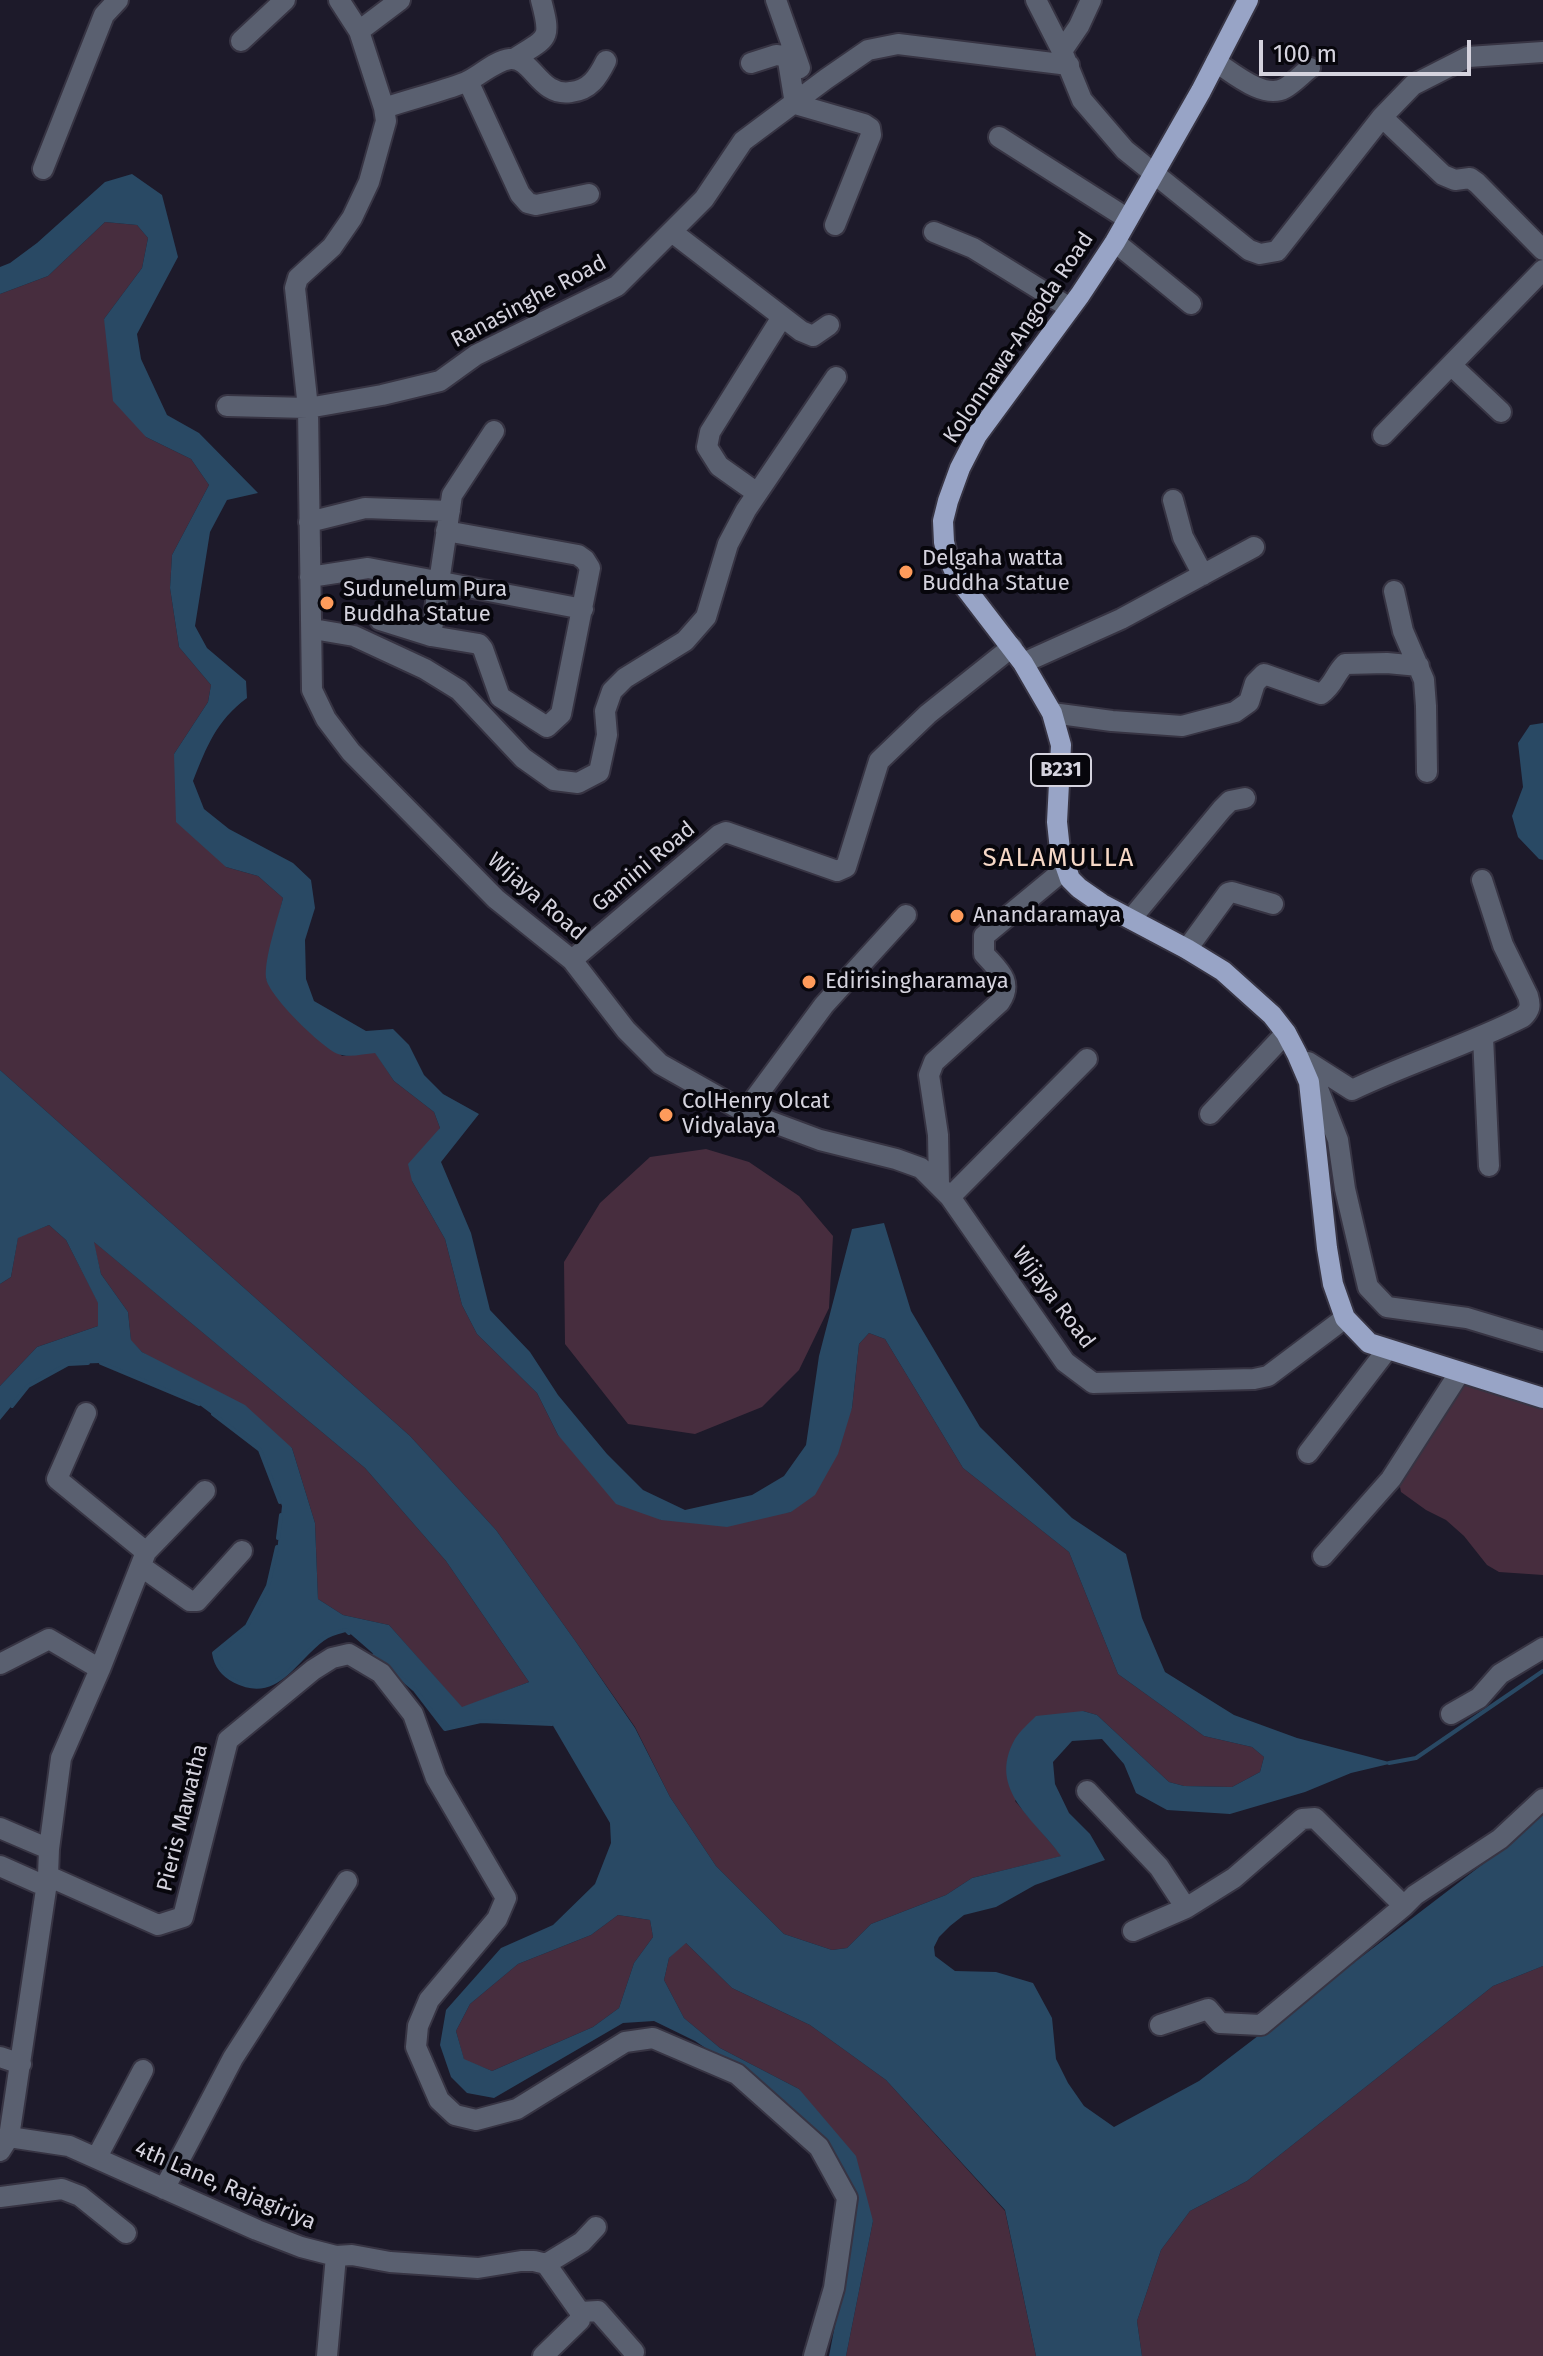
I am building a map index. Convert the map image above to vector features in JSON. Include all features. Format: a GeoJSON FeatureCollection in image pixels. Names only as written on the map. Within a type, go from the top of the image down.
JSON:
{"type":"FeatureCollection","features":[{"type":"Feature","properties":{"kind":"main road","name":"Kolonnawa-Angoda Road"},"geometry":{"type":"LineString","coordinates":[[1065,869],[1057,822],[1061,745],[1052,713],[1018,655],[951,566],[944,542],[943,521],[960,468],[977,435],[1115,242],[1248,0]]}},
{"type":"Feature","properties":{"kind":"main road"},"geometry":{"type":"LineString","coordinates":[[1065,869],[1079,888],[1223,971],[1250,993],[1286,1033],[1302,1058],[1309,1082],[1327,1248],[1333,1284],[1345,1318],[1369,1343],[1543,1398]]}},
{"type":"Feature","properties":{"kind":"street"},"geometry":{"type":"LineString","coordinates":[[43,169],[104,15],[118,0]]}},
{"type":"Feature","properties":{"kind":"street"},"geometry":{"type":"LineString","coordinates":[[241,41],[285,0]]}},
{"type":"Feature","properties":{"kind":"street","name":"Wijaya Road"},"geometry":{"type":"LineString","coordinates":[[339,0],[359,31],[386,121],[369,182],[352,218],[332,247],[298,278],[295,288],[308,408],[312,690],[326,719],[351,752],[496,899],[572,960],[626,1030],[660,1064],[745,1112],[820,1140],[921,1168],[945,1191],[1065,1362],[1093,1383],[1254,1379],[1268,1376],[1345,1318]]}},
{"type":"Feature","properties":{"kind":"street"},"geometry":{"type":"LineString","coordinates":[[359,31],[400,0]]}},
{"type":"Feature","properties":{"kind":"street"},"geometry":{"type":"LineString","coordinates":[[384,108],[468,81],[503,61],[514,59],[542,41],[548,26],[541,0]]}},
{"type":"Feature","properties":{"kind":"street"},"geometry":{"type":"LineString","coordinates":[[776,0],[802,99]]}},
{"type":"Feature","properties":{"kind":"street"},"geometry":{"type":"LineString","coordinates":[[1036,0],[1082,100],[1125,150],[1249,250],[1260,254],[1277,251],[1382,117],[1413,85],[1468,57],[1543,52]]}},
{"type":"Feature","properties":{"kind":"street"},"geometry":{"type":"LineString","coordinates":[[1065,58],[1091,0]]}},
{"type":"Feature","properties":{"kind":"street","name":"Ranasinghe Road"},"geometry":{"type":"LineString","coordinates":[[227,406],[308,408],[440,381],[476,355],[617,286],[704,199],[743,141],[868,50],[898,44],[1065,58]]}},
{"type":"Feature","properties":{"kind":"street"},"geometry":{"type":"LineString","coordinates":[[751,63],[776,55],[784,56],[802,99],[870,128],[871,135],[835,225]]}},
{"type":"Feature","properties":{"kind":"street"},"geometry":{"type":"LineString","coordinates":[[514,59],[527,66],[544,84],[558,93],[576,92],[596,81],[606,61]]}},
{"type":"Feature","properties":{"kind":"street"},"geometry":{"type":"LineString","coordinates":[[1216,62],[1256,87],[1273,91],[1284,89],[1310,68]]}},
{"type":"Feature","properties":{"kind":"street"},"geometry":{"type":"LineString","coordinates":[[468,81],[520,194],[528,203],[536,205],[589,194]]}},
{"type":"Feature","properties":{"kind":"street"},"geometry":{"type":"LineString","coordinates":[[1382,117],[1443,175],[1455,180],[1470,178],[1477,183],[1543,250]]}},
{"type":"Feature","properties":{"kind":"street"},"geometry":{"type":"LineString","coordinates":[[999,137],[1128,219]]}},
{"type":"Feature","properties":{"kind":"street"},"geometry":{"type":"LineString","coordinates":[[672,232],[801,331],[813,336],[829,325]]}},
{"type":"Feature","properties":{"kind":"street"},"geometry":{"type":"LineString","coordinates":[[934,232],[973,248],[1070,308]]}},
{"type":"Feature","properties":{"kind":"street"},"geometry":{"type":"LineString","coordinates":[[1115,242],[1191,304]]}},
{"type":"Feature","properties":{"kind":"street"},"geometry":{"type":"LineString","coordinates":[[1383,435],[1543,270]]}},
{"type":"Feature","properties":{"kind":"street"},"geometry":{"type":"LineString","coordinates":[[757,493],[719,466],[707,447],[710,432],[782,317]]}},
{"type":"Feature","properties":{"kind":"street"},"geometry":{"type":"LineString","coordinates":[[1451,365],[1501,412]]}},
{"type":"Feature","properties":{"kind":"street"},"geometry":{"type":"LineString","coordinates":[[313,629],[354,636],[425,669],[459,690],[523,758],[554,780],[578,783],[599,772],[607,735],[605,711],[612,691],[625,678],[685,641],[706,617],[728,544],[757,493],[836,377]]}},
{"type":"Feature","properties":{"kind":"street"},"geometry":{"type":"LineString","coordinates":[[431,636],[452,495],[494,431]]}},
{"type":"Feature","properties":{"kind":"street"},"geometry":{"type":"LineString","coordinates":[[1173,500],[1183,537],[1203,575]]}},
{"type":"Feature","properties":{"kind":"street"},"geometry":{"type":"LineString","coordinates":[[309,522],[365,508],[448,521],[578,555],[585,560],[590,568],[561,714],[526,742],[523,758]]}},
{"type":"Feature","properties":{"kind":"street"},"geometry":{"type":"LineString","coordinates":[[1018,655],[1121,619],[1254,547]]}},
{"type":"Feature","properties":{"kind":"street"},"geometry":{"type":"LineString","coordinates":[[310,577],[368,568],[583,609]]}},
{"type":"Feature","properties":{"kind":"street"},"geometry":{"type":"LineString","coordinates":[[1394,591],[1403,631],[1424,680],[1427,772]]}},
{"type":"Feature","properties":{"kind":"street"},"geometry":{"type":"LineString","coordinates":[[380,620],[431,636],[479,644],[500,697],[547,727]]}},
{"type":"Feature","properties":{"kind":"street","name":"Gamini Road"},"geometry":{"type":"LineString","coordinates":[[572,960],[726,832],[837,871],[846,867],[879,761],[928,714],[1018,655]]}},
{"type":"Feature","properties":{"kind":"street"},"geometry":{"type":"LineString","coordinates":[[1052,713],[1182,726],[1235,712],[1249,702],[1255,683],[1264,674],[1321,694],[1332,687],[1335,674],[1345,664],[1419,666]]}},
{"type":"Feature","properties":{"kind":"street"},"geometry":{"type":"LineString","coordinates":[[1131,919],[1222,809],[1230,801],[1245,798]]}},
{"type":"Feature","properties":{"kind":"street"},"geometry":{"type":"LineString","coordinates":[[945,1191],[929,1075],[934,1062],[1005,994],[1007,983],[1003,975],[984,954],[984,936],[1065,869]]}},
{"type":"Feature","properties":{"kind":"street"},"geometry":{"type":"LineString","coordinates":[[1302,1058],[1352,1090],[1419,1060],[1483,1037],[1537,1008],[1503,945],[1482,880]]}},
{"type":"Feature","properties":{"kind":"street"},"geometry":{"type":"LineString","coordinates":[[1187,949],[1228,893],[1273,904]]}},
{"type":"Feature","properties":{"kind":"street"},"geometry":{"type":"LineString","coordinates":[[745,1112],[824,1005],[906,915]]}},
{"type":"Feature","properties":{"kind":"street"},"geometry":{"type":"LineString","coordinates":[[1210,1114],[1286,1033]]}},
{"type":"Feature","properties":{"kind":"street"},"geometry":{"type":"LineString","coordinates":[[1483,1037],[1489,1166]]}},
{"type":"Feature","properties":{"kind":"street"},"geometry":{"type":"LineString","coordinates":[[1302,1058],[1338,1140],[1345,1189],[1368,1287],[1387,1307],[1467,1318],[1543,1341]]}},
{"type":"Feature","properties":{"kind":"street"},"geometry":{"type":"LineString","coordinates":[[945,1191],[1087,1059]]}},
{"type":"Feature","properties":{"kind":"street"},"geometry":{"type":"LineString","coordinates":[[1308,1453],[1387,1350]]}},
{"type":"Feature","properties":{"kind":"street"},"geometry":{"type":"LineString","coordinates":[[1323,1556],[1391,1479],[1460,1372]]}},
{"type":"Feature","properties":{"kind":"street"},"geometry":{"type":"LineString","coordinates":[[86,1413],[57,1479],[190,1601],[197,1601],[242,1551]]}},
{"type":"Feature","properties":{"kind":"street"},"geometry":{"type":"LineString","coordinates":[[5,2144],[21,2064],[61,1758],[144,1560],[205,1491]]}},
{"type":"Feature","properties":{"kind":"street"},"geometry":{"type":"LineString","coordinates":[[0,1664],[49,1639],[100,1669]]}},
{"type":"Feature","properties":{"kind":"street"},"geometry":{"type":"LineString","coordinates":[[1451,1714],[1479,1698],[1500,1674],[1543,1648]]}},
{"type":"Feature","properties":{"kind":"street","name":"Pieris Mawatha"},"geometry":{"type":"LineString","coordinates":[[0,1866],[158,1925],[183,1917],[228,1740],[332,1658],[349,1654],[381,1673],[413,1714],[436,1778],[506,1898],[497,1919],[429,2000],[418,2026],[416,2047],[439,2100],[455,2115],[476,2120],[517,2109],[625,2042],[653,2038],[737,2074],[819,2147],[847,2198],[834,2288],[814,2356]]}},
{"type":"Feature","properties":{"kind":"street"},"geometry":{"type":"LineString","coordinates":[[1087,1791],[1159,1867],[1186,1908]]}},
{"type":"Feature","properties":{"kind":"street"},"geometry":{"type":"LineString","coordinates":[[1160,2025],[1208,2009],[1220,2023],[1261,2025],[1415,1895],[1500,1839],[1543,1799]]}},
{"type":"Feature","properties":{"kind":"street"},"geometry":{"type":"LineString","coordinates":[[1133,1931],[1186,1908],[1234,1878],[1302,1819],[1315,1818],[1404,1906]]}},
{"type":"Feature","properties":{"kind":"street"},"geometry":{"type":"LineString","coordinates":[[0,1828],[49,1849]]}},
{"type":"Feature","properties":{"kind":"street"},"geometry":{"type":"LineString","coordinates":[[164,2189],[233,2058],[347,1881]]}},
{"type":"Feature","properties":{"kind":"street"},"geometry":{"type":"LineString","coordinates":[[0,2057],[21,2064]]}},
{"type":"Feature","properties":{"kind":"street"},"geometry":{"type":"LineString","coordinates":[[97,2157],[143,2070]]}},
{"type":"Feature","properties":{"kind":"street","name":"4th Lane, Rajagiriya"},"geometry":{"type":"LineString","coordinates":[[5,2144],[69,2146],[257,2230],[336,2256],[478,2268],[521,2261],[546,2264]]}},
{"type":"Feature","properties":{"kind":"street"},"geometry":{"type":"LineString","coordinates":[[0,2197],[62,2189],[80,2196],[126,2233]]}},
{"type":"Feature","properties":{"kind":"street"},"geometry":{"type":"LineString","coordinates":[[543,2356],[580,2320],[580,2312],[546,2264],[582,2242],[596,2227]]}},
{"type":"Feature","properties":{"kind":"street"},"geometry":{"type":"LineString","coordinates":[[327,2356],[336,2256]]}},
{"type":"Feature","properties":{"kind":"street"},"geometry":{"type":"LineString","coordinates":[[580,2312],[598,2311],[603,2314],[634,2352]]}},
{"type":"Feature","properties":{"kind":"shaded area"},"geometry":{"type":"Polygon","coordinates":[[[105,222],[137,225],[148,238],[142,268],[104,319],[146,437],[191,459],[209,485],[172,555],[170,588],[179,647],[211,685],[208,702],[174,754],[226,867],[258,876],[283,898],[266,979],[342,1056],[375,1052],[394,1081],[434,1112],[440,1128],[412,1181],[445,1239],[462,1305],[477,1334],[537,1393],[558,1435],[661,1520],[791,1512],[852,1408],[859,1344],[869,1333],[885,1339],[963,1468],[1069,1552],[1118,1674],[1204,1736],[1252,1747],[1264,1757],[1260,1772],[1232,1787],[1184,1786],[1169,1782],[1097,1715],[1083,1711],[1015,1801],[1062,1856],[972,1878],[946,1895],[871,1924],[847,1948],[832,1950],[784,1934],[716,1866],[670,1797],[635,1727],[496,1530],[410,1436],[0,1070],[0,294],[48,276],[105,222]]]}},
{"type":"Feature","properties":{"kind":"shaded area"},"geometry":{"type":"Polygon","coordinates":[[[706,1149],[749,1162],[799,1196],[833,1236],[829,1308],[799,1370],[762,1407],[695,1434],[628,1424],[565,1344],[564,1262],[600,1203],[650,1157],[706,1149]]]}},
{"type":"Feature","properties":{"kind":"shaded area"},"geometry":{"type":"Polygon","coordinates":[[[49,1225],[66,1240],[98,1302],[98,1326],[37,1347],[0,1386],[0,1284],[11,1277],[18,1237],[49,1225]]]}},
{"type":"Feature","properties":{"kind":"shaded area"},"geometry":{"type":"Polygon","coordinates":[[[93,1241],[365,1468],[446,1561],[529,1682],[462,1708],[389,1625],[343,1615],[318,1599],[315,1523],[292,1448],[142,1352],[131,1341],[128,1312],[101,1274],[93,1241]]]}},
{"type":"Feature","properties":{"kind":"shaded area"},"geometry":{"type":"Polygon","coordinates":[[[1460,1386],[1543,1409],[1543,1575],[1499,1572],[1487,1565],[1464,1536],[1446,1520],[1401,1492],[1399,1482],[1460,1386]]]}},
{"type":"Feature","properties":{"kind":"shaded area"},"geometry":{"type":"Polygon","coordinates":[[[618,1915],[650,1920],[653,1937],[634,1963],[619,2008],[593,2027],[492,2071],[464,2060],[456,2031],[470,2004],[518,1964],[591,1935],[618,1915]]]}},
{"type":"Feature","properties":{"kind":"shaded area"},"geometry":{"type":"Polygon","coordinates":[[[685,1942],[732,1988],[810,2025],[886,2080],[1005,2211],[1036,2356],[846,2356],[873,2221],[799,2089],[720,2048],[684,2018],[664,1980],[669,1958],[685,1942]]]}},
{"type":"Feature","properties":{"kind":"shaded area"},"geometry":{"type":"Polygon","coordinates":[[[1543,1966],[1543,2356],[1142,2356],[1137,2321],[1161,2250],[1190,2211],[1247,2181],[1493,1986],[1543,1966]]]}},
{"type":"Feature","properties":{"kind":"water"},"geometry":{"type":"Polygon","coordinates":[[[132,174],[162,195],[178,257],[137,334],[141,359],[167,415],[199,433],[258,493],[227,500],[210,532],[195,626],[207,648],[246,681],[247,698],[220,725],[193,781],[204,809],[229,829],[293,863],[311,880],[315,908],[305,940],[306,979],[314,1001],[366,1031],[393,1029],[409,1045],[424,1075],[443,1094],[479,1114],[441,1162],[471,1233],[490,1310],[530,1352],[558,1395],[607,1454],[643,1490],[685,1510],[752,1495],[784,1476],[806,1445],[819,1356],[852,1229],[884,1223],[911,1311],[980,1427],[1072,1518],[1126,1554],[1142,1618],[1165,1672],[1234,1715],[1297,1738],[1393,1763],[1351,1773],[1305,1792],[1230,1814],[1167,1810],[1136,1793],[1124,1764],[1102,1739],[1072,1741],[1053,1762],[1055,1784],[1069,1813],[1090,1834],[1105,1860],[1035,1885],[996,1907],[964,1915],[939,1937],[934,1947],[935,1956],[955,1971],[996,1972],[1033,1983],[1052,2018],[1056,2059],[1068,2083],[1084,2106],[1114,2127],[1199,2081],[1517,1838],[1543,1812],[1543,1966],[1493,1986],[1247,2181],[1190,2211],[1161,2250],[1137,2321],[1142,2356],[1036,2356],[1005,2210],[886,2080],[810,2025],[732,1988],[686,1943],[669,1958],[664,1980],[684,2018],[720,2048],[799,2089],[856,2156],[873,2221],[846,2356],[829,2356],[854,2227],[848,2183],[767,2089],[695,2041],[654,2021],[623,2023],[494,2098],[467,2093],[451,2077],[440,2045],[446,2010],[501,1948],[553,1925],[595,1884],[611,1843],[610,1823],[552,1724],[481,1721],[445,1729],[415,1690],[346,1630],[325,1637],[274,1682],[250,1686],[235,1681],[221,1670],[214,1653],[247,1626],[268,1586],[277,1552],[282,1506],[260,1450],[197,1403],[101,1363],[68,1364],[28,1386],[0,1420],[0,1386],[37,1347],[98,1326],[98,1303],[66,1240],[49,1225],[18,1238],[11,1277],[0,1284],[0,1070],[410,1436],[496,1530],[635,1728],[670,1797],[716,1866],[784,1934],[832,1950],[847,1948],[871,1924],[946,1895],[972,1878],[1061,1856],[1018,1803],[1006,1774],[1015,1739],[1036,1716],[1083,1711],[1097,1715],[1169,1782],[1184,1786],[1232,1787],[1260,1772],[1264,1757],[1252,1747],[1204,1736],[1118,1674],[1069,1552],[963,1468],[885,1339],[869,1333],[859,1344],[852,1408],[838,1454],[815,1495],[791,1512],[727,1527],[661,1520],[616,1504],[558,1435],[537,1393],[477,1334],[462,1305],[445,1239],[412,1181],[408,1164],[440,1128],[434,1112],[394,1081],[375,1053],[338,1054],[320,1042],[285,1008],[266,978],[269,950],[283,898],[258,876],[226,867],[176,822],[174,754],[208,702],[211,685],[179,647],[170,588],[172,555],[209,485],[191,459],[146,437],[113,401],[104,319],[142,268],[148,238],[137,225],[105,222],[48,276],[0,294],[0,267],[37,243],[105,182],[132,174]],[[94,1242],[101,1274],[128,1312],[131,1340],[142,1352],[245,1405],[292,1448],[315,1523],[318,1599],[343,1615],[389,1625],[462,1707],[529,1682],[446,1561],[365,1468],[94,1242]],[[618,1915],[591,1935],[518,1964],[470,2004],[456,2031],[464,2059],[492,2071],[593,2027],[619,2008],[634,1963],[653,1937],[650,1920],[618,1915]]]}},
{"type":"Feature","properties":{"kind":"water"},"geometry":{"type":"Polygon","coordinates":[[[1543,723],[1543,860],[1518,837],[1512,816],[1523,787],[1518,743],[1530,725],[1543,723]]]}},
{"type":"Feature","properties":{"kind":"waterway"},"geometry":{"type":"LineString","coordinates":[[12,1406],[28,1386],[68,1364],[88,1363]]}},
{"type":"Feature","properties":{"kind":"waterway"},"geometry":{"type":"LineString","coordinates":[[101,1363],[199,1404]]}},
{"type":"Feature","properties":{"kind":"waterway"},"geometry":{"type":"LineString","coordinates":[[213,1414],[260,1450],[280,1502]]}},
{"type":"Feature","properties":{"kind":"waterway"},"geometry":{"type":"LineString","coordinates":[[278,1538],[281,1515]]}},
{"type":"Feature","properties":{"kind":"waterway"},"geometry":{"type":"LineString","coordinates":[[277,1547],[268,1586],[247,1626],[214,1653],[221,1670],[235,1681],[262,1686],[284,1676],[325,1637],[346,1630],[349,1633]]}},
{"type":"Feature","properties":{"kind":"waterway"},"geometry":{"type":"LineString","coordinates":[[374,1655],[415,1690],[445,1729],[481,1721],[552,1724]]}},
{"type":"Feature","properties":{"kind":"waterway"},"geometry":{"type":"LineString","coordinates":[[1389,1763],[1416,1758],[1543,1671]]}},
{"type":"Feature","properties":{"kind":"place","name":"Delgaha watta Buddha Statue"},"geometry":{"type":"Point","coordinates":[906,572]}},
{"type":"Feature","properties":{"kind":"place","name":"Sudunelum Pura Buddha Statue"},"geometry":{"type":"Point","coordinates":[327,603]}},
{"type":"Feature","properties":{"kind":"place","name":"Anandaramaya"},"geometry":{"type":"Point","coordinates":[957,916]}},
{"type":"Feature","properties":{"kind":"place","name":"Edirisingharamaya"},"geometry":{"type":"Point","coordinates":[809,982]}},
{"type":"Feature","properties":{"kind":"place","name":"ColHenry Olcat Vidyalaya"},"geometry":{"type":"Point","coordinates":[666,1115]}},
{"type":"Feature","properties":{"kind":"district","name":"SALAMULLA"},"geometry":{"type":"Point","coordinates":[1059,859]}}]}
